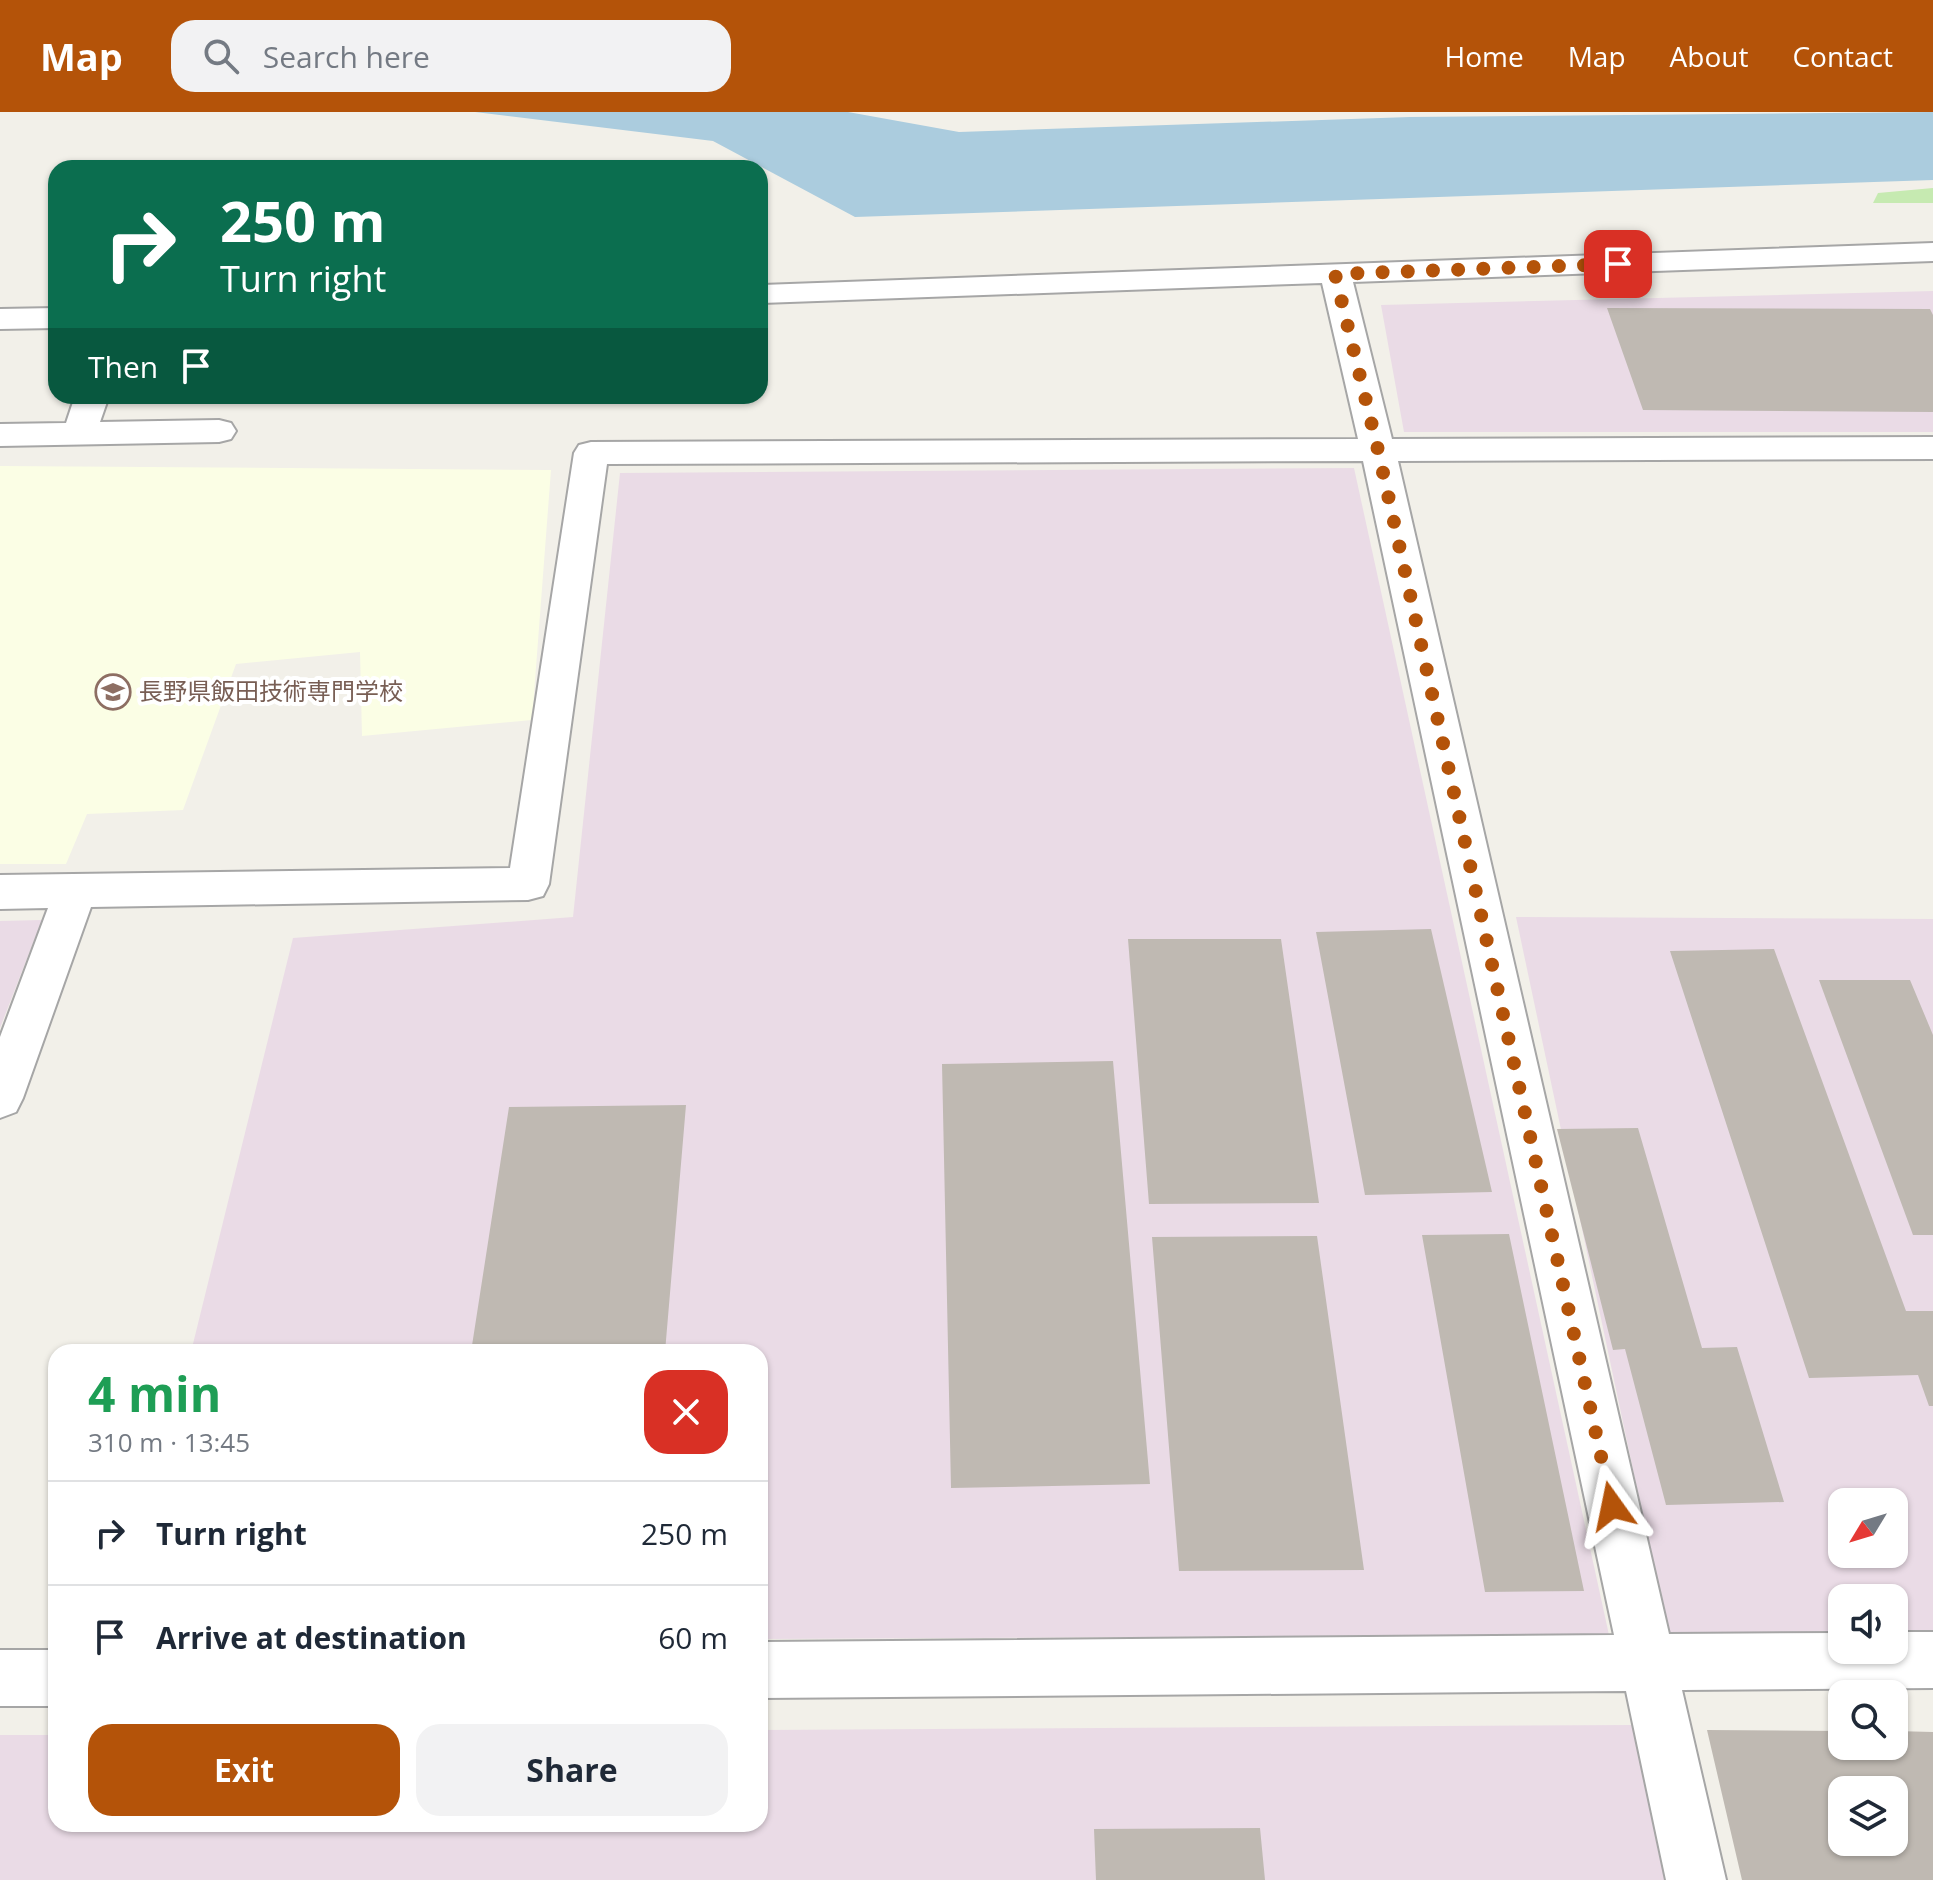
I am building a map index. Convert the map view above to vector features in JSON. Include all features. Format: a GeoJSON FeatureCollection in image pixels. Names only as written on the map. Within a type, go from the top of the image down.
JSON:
{"type":"FeatureCollection","features":[{"type":"Feature","properties":{"kind":"street"},"geometry":{"type":"LineString","coordinates":[[768,294],[1933,252]]}},
{"type":"Feature","properties":{"kind":"street"},"geometry":{"type":"LineString","coordinates":[[1335,274],[1378,450],[1696,1880]]}},
{"type":"Feature","properties":{"kind":"street"},"geometry":{"type":"LineString","coordinates":[[0,319],[48,318]]}},
{"type":"Feature","properties":{"kind":"street"},"geometry":{"type":"LineString","coordinates":[[80,433],[89,404]]}},
{"type":"Feature","properties":{"kind":"street"},"geometry":{"type":"LineString","coordinates":[[0,435],[219,431]]}},
{"type":"Feature","properties":{"kind":"street"},"geometry":{"type":"LineString","coordinates":[[0,892],[528,884],[591,453],[1933,448]]}},
{"type":"Feature","properties":{"kind":"street"},"geometry":{"type":"LineString","coordinates":[[0,1098],[75,892]]}},
{"type":"Feature","properties":{"kind":"street"},"geometry":{"type":"LineString","coordinates":[[768,1670],[1933,1660]]}},
{"type":"Feature","properties":{"kind":"street"},"geometry":{"type":"LineString","coordinates":[[0,1678],[48,1678]]}},
{"type":"Feature","properties":{"kind":"shaded area"},"geometry":{"type":"Polygon","coordinates":[[[1933,291],[1933,432],[1404,432],[1381,305],[1933,291]]]}},
{"type":"Feature","properties":{"kind":"shaded area","name":"長野県飯田技術専門学校"},"geometry":{"type":"Polygon","coordinates":[[[0,466],[551,470],[532,720],[362,736],[360,652],[236,664],[183,810],[87,814],[66,864],[0,864],[0,466]]]}},
{"type":"Feature","properties":{"kind":"shaded area"},"geometry":{"type":"Polygon","coordinates":[[[1354,468],[1609,1635],[768,1639],[768,1344],[193,1344],[293,938],[573,917],[620,473],[1354,468]]]}},
{"type":"Feature","properties":{"kind":"shaded area"},"geometry":{"type":"Polygon","coordinates":[[[1516,917],[1933,919],[1933,1634],[1908,1635],[1908,1584],[1828,1584],[1828,1635],[1668,1635],[1516,917]]]}},
{"type":"Feature","properties":{"kind":"shaded area"},"geometry":{"type":"Polygon","coordinates":[[[42,920],[0,1028],[0,921],[42,920]]]}},
{"type":"Feature","properties":{"kind":"shaded area"},"geometry":{"type":"Polygon","coordinates":[[[1632,1725],[1666,1880],[0,1880],[0,1735],[48,1735],[48,1832],[768,1832],[768,1730],[1632,1725]]]}},
{"type":"Feature","properties":{"kind":"green space"},"geometry":{"type":"Polygon","coordinates":[[[1933,188],[1933,203],[1873,203],[1878,193],[1933,188]]]}},
{"type":"Feature","properties":{"kind":"water"},"geometry":{"type":"Polygon","coordinates":[[[475,112],[848,112],[959,132],[1410,117],[1933,112],[1933,180],[855,217],[768,170],[768,160],[748,160],[713,141],[475,112]]]}},
{"type":"Feature","properties":{"kind":"building"},"geometry":{"type":"Polygon","coordinates":[[[1607,308],[1930,309],[1933,315],[1933,412],[1643,410],[1607,308]]]}},
{"type":"Feature","properties":{"kind":"building"},"geometry":{"type":"Polygon","coordinates":[[[1431,929],[1492,1192],[1365,1195],[1316,932],[1431,929]]]}},
{"type":"Feature","properties":{"kind":"building"},"geometry":{"type":"Polygon","coordinates":[[[1128,939],[1281,939],[1319,1203],[1149,1204],[1128,939]]]}},
{"type":"Feature","properties":{"kind":"building"},"geometry":{"type":"Polygon","coordinates":[[[1774,949],[1906,1311],[1933,1311],[1933,1406],[1929,1406],[1918,1375],[1809,1378],[1670,951],[1774,949]]]}},
{"type":"Feature","properties":{"kind":"building"},"geometry":{"type":"Polygon","coordinates":[[[1819,980],[1910,980],[1933,1035],[1933,1235],[1913,1235],[1819,980]]]}},
{"type":"Feature","properties":{"kind":"building"},"geometry":{"type":"Polygon","coordinates":[[[1113,1061],[1150,1484],[951,1488],[942,1064],[1113,1061]]]}},
{"type":"Feature","properties":{"kind":"building"},"geometry":{"type":"Polygon","coordinates":[[[686,1105],[666,1344],[472,1344],[509,1107],[686,1105]]]}},
{"type":"Feature","properties":{"kind":"building"},"geometry":{"type":"Polygon","coordinates":[[[1638,1128],[1702,1348],[1737,1347],[1784,1502],[1666,1505],[1625,1349],[1613,1350],[1557,1129],[1638,1128]]]}},
{"type":"Feature","properties":{"kind":"building"},"geometry":{"type":"Polygon","coordinates":[[[1509,1234],[1584,1591],[1485,1592],[1422,1235],[1509,1234]]]}},
{"type":"Feature","properties":{"kind":"building"},"geometry":{"type":"Polygon","coordinates":[[[1317,1236],[1364,1570],[1179,1571],[1152,1237],[1317,1236]]]}},
{"type":"Feature","properties":{"kind":"building"},"geometry":{"type":"Polygon","coordinates":[[[1707,1730],[1828,1731],[1828,1760],[1908,1760],[1908,1731],[1933,1732],[1933,1880],[1742,1880],[1707,1730]]]}},
{"type":"Feature","properties":{"kind":"building"},"geometry":{"type":"Polygon","coordinates":[[[1260,1828],[1265,1880],[1096,1880],[1094,1829],[1260,1828]]]}},
{"type":"Feature","properties":{"kind":"place","name":"長野県飯田技術専門学校"},"geometry":{"type":"Point","coordinates":[113,692]}},
{"type":"Feature","properties":{"kind":"route"},"geometry":{"type":"LineString","coordinates":[[1612,1506],[1378,450],[1335,274],[1618,264]]}}]}
